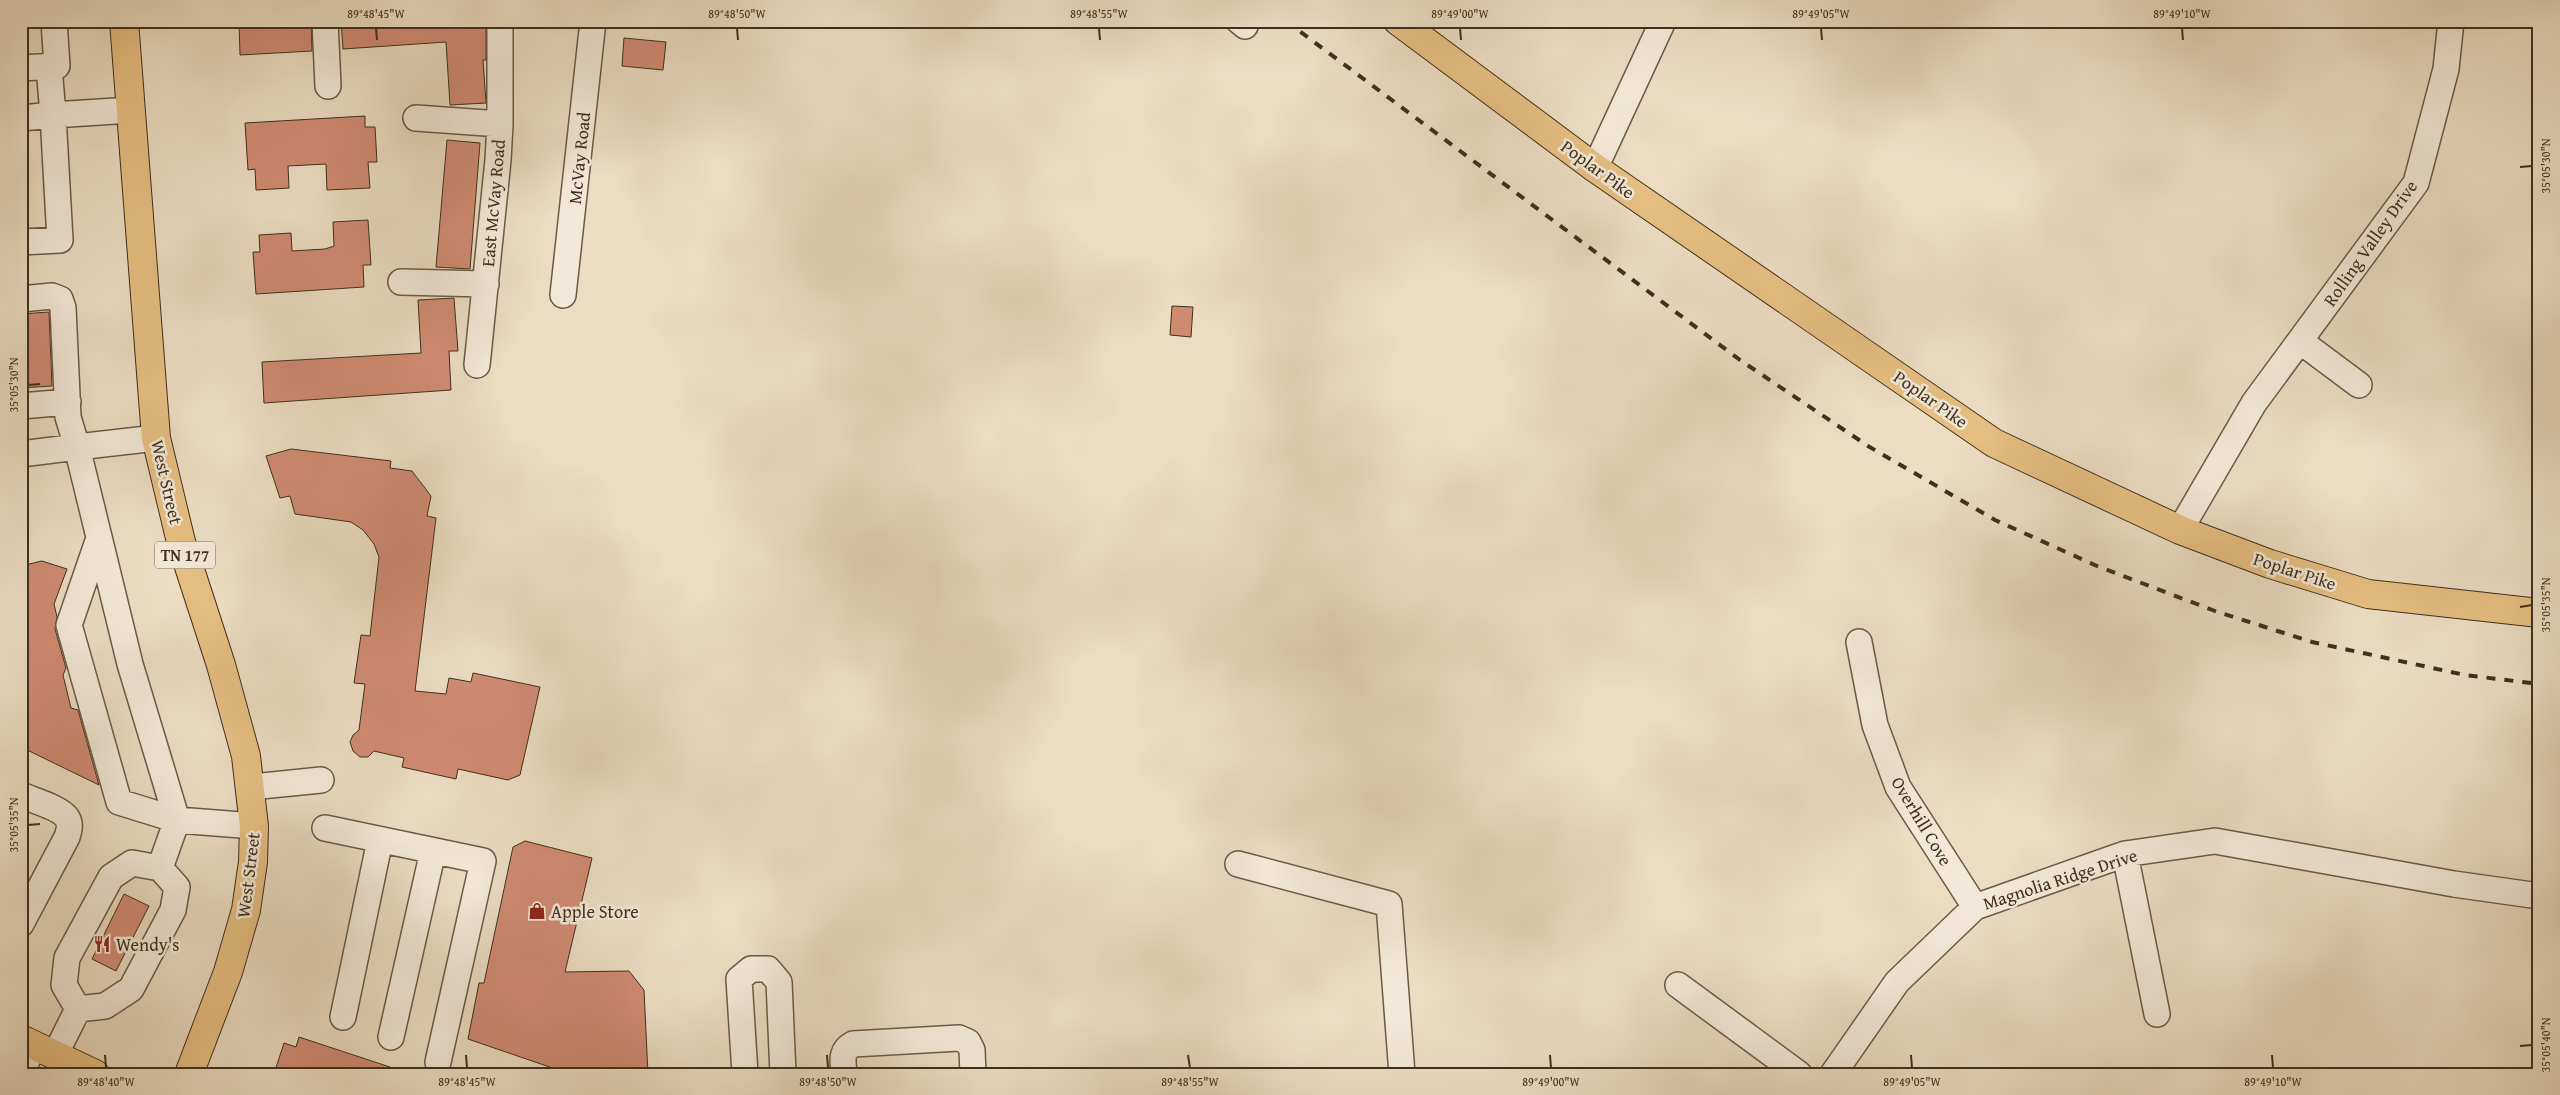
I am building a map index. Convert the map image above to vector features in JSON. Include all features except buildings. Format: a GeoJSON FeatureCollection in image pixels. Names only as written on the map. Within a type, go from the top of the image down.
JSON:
{"type":"FeatureCollection","features":[{"type":"Feature","properties":{"kind":"main road","name":"West Street"},"geometry":{"type":"LineString","coordinates":[[124,21],[156,438],[181,542],[220,665],[246,756],[254,826],[253,862],[246,910],[228,972],[189,1074]]}},
{"type":"Feature","properties":{"kind":"main road","name":"Poplar Pike"},"geometry":{"type":"LineString","coordinates":[[1398,21],[1596,168],[1994,443],[2180,530],[2270,564],[2368,594],[2539,613]]}},
{"type":"Feature","properties":{"kind":"main road"},"geometry":{"type":"LineString","coordinates":[[37,1047],[95,1074]]}},
{"type":"Feature","properties":{"kind":"street"},"geometry":{"type":"LineString","coordinates":[[21,68],[56,66],[54,21]]}},
{"type":"Feature","properties":{"kind":"street"},"geometry":{"type":"LineString","coordinates":[[324,21],[328,86]]}},
{"type":"Feature","properties":{"kind":"street","name":"McVay Road"},"geometry":{"type":"LineString","coordinates":[[563,295],[594,21]]}},
{"type":"Feature","properties":{"kind":"street"},"geometry":{"type":"LineString","coordinates":[[1596,168],[1663,21]]}},
{"type":"Feature","properties":{"kind":"street","name":"Rolling Valley Drive"},"geometry":{"type":"LineString","coordinates":[[2180,530],[2254,403],[2416,183],[2446,69],[2451,21]]}},
{"type":"Feature","properties":{"kind":"street"},"geometry":{"type":"LineString","coordinates":[[500,22],[500,124]]}},
{"type":"Feature","properties":{"kind":"street"},"geometry":{"type":"LineString","coordinates":[[21,242],[60,240],[49,66]]}},
{"type":"Feature","properties":{"kind":"street"},"geometry":{"type":"LineString","coordinates":[[21,118],[131,110]]}},
{"type":"Feature","properties":{"kind":"street","name":"East McVay Road"},"geometry":{"type":"LineString","coordinates":[[416,118],[500,124],[477,365]]}},
{"type":"Feature","properties":{"kind":"street"},"geometry":{"type":"LineString","coordinates":[[401,282],[486,284]]}},
{"type":"Feature","properties":{"kind":"street"},"geometry":{"type":"LineString","coordinates":[[21,299],[52,296],[60,299],[63,308],[68,418],[77,447],[130,664],[177,820],[160,868]]}},
{"type":"Feature","properties":{"kind":"street"},"geometry":{"type":"LineString","coordinates":[[2300,341],[2359,385]]}},
{"type":"Feature","properties":{"kind":"street"},"geometry":{"type":"LineString","coordinates":[[21,406],[68,402]]}},
{"type":"Feature","properties":{"kind":"street"},"geometry":{"type":"LineString","coordinates":[[21,454],[156,438]]}},
{"type":"Feature","properties":{"kind":"street"},"geometry":{"type":"LineString","coordinates":[[99,538],[69,625],[119,802],[177,820],[254,826]]}},
{"type":"Feature","properties":{"kind":"street","name":"Overhill Cove"},"geometry":{"type":"LineString","coordinates":[[1859,642],[1875,726],[1898,787],[1975,907]]}},
{"type":"Feature","properties":{"kind":"street"},"geometry":{"type":"LineString","coordinates":[[251,787],[321,780]]}},
{"type":"Feature","properties":{"kind":"street"},"geometry":{"type":"LineString","coordinates":[[21,795],[59,811],[68,818],[70,827],[67,837],[21,924]]}},
{"type":"Feature","properties":{"kind":"street"},"geometry":{"type":"LineString","coordinates":[[325,828],[483,861],[445,1068]]}},
{"type":"Feature","properties":{"kind":"street"},"geometry":{"type":"LineString","coordinates":[[343,1017],[380,840]]}},
{"type":"Feature","properties":{"kind":"street","name":"Magnolia Ridge Drive"},"geometry":{"type":"LineString","coordinates":[[1833,1074],[1897,982],[1975,907],[2125,854],[2215,841],[2454,884],[2539,896]]}},
{"type":"Feature","properties":{"kind":"street"},"geometry":{"type":"LineString","coordinates":[[391,1037],[433,851]]}},
{"type":"Feature","properties":{"kind":"street"},"geometry":{"type":"LineString","coordinates":[[2125,854],[2156,1014]]}},
{"type":"Feature","properties":{"kind":"street"},"geometry":{"type":"LineString","coordinates":[[21,1071],[37,1047],[78,1009],[105,1006],[130,990],[173,910],[176,887],[160,868],[132,863],[111,877],[67,958],[64,985],[78,1009]]}},
{"type":"Feature","properties":{"kind":"street"},"geometry":{"type":"LineString","coordinates":[[1238,864],[1389,904],[1402,1074]]}},
{"type":"Feature","properties":{"kind":"street"},"geometry":{"type":"LineString","coordinates":[[744,1074],[739,979],[751,969],[768,969],[778,982],[783,1074]]}},
{"type":"Feature","properties":{"kind":"street"},"geometry":{"type":"LineString","coordinates":[[1678,985],[1799,1074]]}},
{"type":"Feature","properties":{"kind":"street"},"geometry":{"type":"LineString","coordinates":[[844,1074],[843,1054],[846,1048],[853,1044],[959,1038],[968,1042],[972,1050],[973,1074]]}},
{"type":"Feature","properties":{"kind":"railway"},"geometry":{"type":"LineString","coordinates":[[1286,21],[1740,360],[1868,446],[1995,520],[2097,566],[2215,611],[2312,642],[2465,675],[2539,684]]}},
{"type":"Feature","properties":{"kind":"place","name":"Apple Store"},"geometry":{"type":"Point","coordinates":[537,911]}},
{"type":"Feature","properties":{"kind":"place","name":"Wendy's"},"geometry":{"type":"Point","coordinates":[102,944]}}]}
